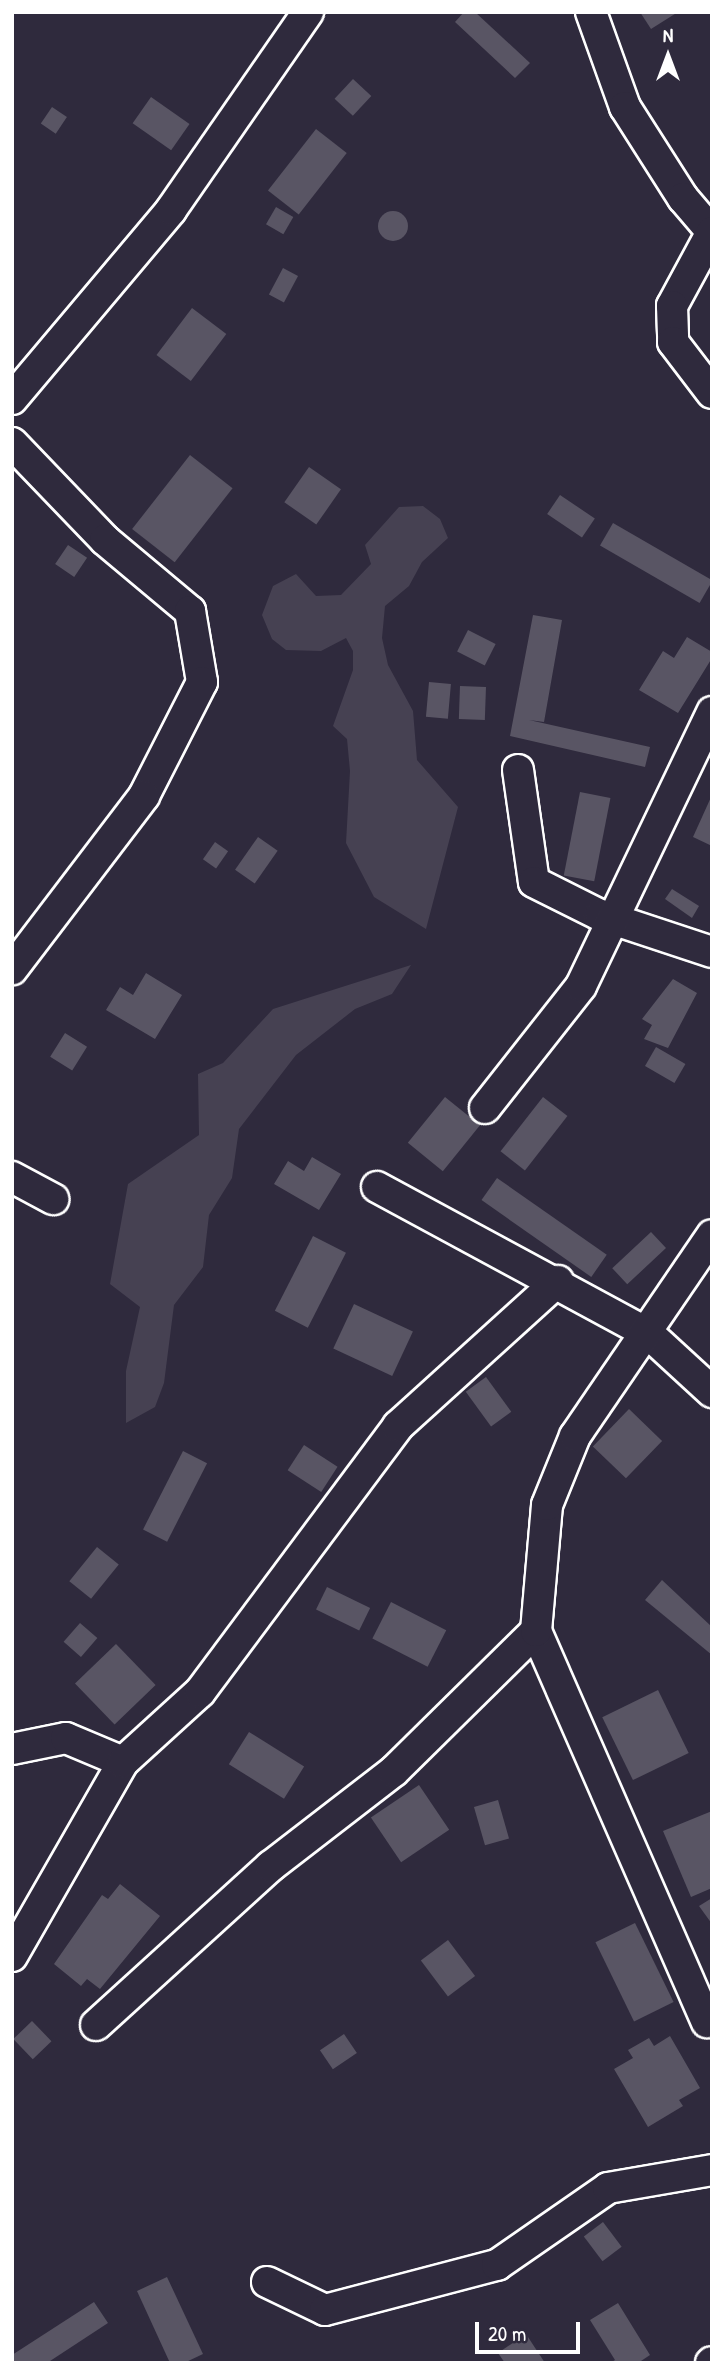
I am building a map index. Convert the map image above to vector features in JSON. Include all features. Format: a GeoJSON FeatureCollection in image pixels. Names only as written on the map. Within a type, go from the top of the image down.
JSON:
{"type":"FeatureCollection","features":[{"type":"Feature","properties":{"kind":"street"},"geometry":{"type":"LineString","coordinates":[[12,399],[172,210],[308,12]]}},
{"type":"Feature","properties":{"kind":"street"},"geometry":{"type":"LineString","coordinates":[[591,12],[625,107],[712,232],[672,306],[673,342],[712,393]]}},
{"type":"Feature","properties":{"kind":"street"},"geometry":{"type":"LineString","coordinates":[[12,443],[105,540],[190,611],[202,682],[144,796],[12,969]]}},
{"type":"Feature","properties":{"kind":"street"},"geometry":{"type":"LineString","coordinates":[[485,1108],[554,1026],[616,920],[650,834],[712,712]]}},
{"type":"Feature","properties":{"kind":"street"},"geometry":{"type":"LineString","coordinates":[[518,769],[534,882],[616,920],[712,952]]}},
{"type":"Feature","properties":{"kind":"street"},"geometry":{"type":"LineString","coordinates":[[12,1177],[53,1199]]}},
{"type":"Feature","properties":{"kind":"street"},"geometry":{"type":"LineString","coordinates":[[377,1187],[558,1282],[649,1334],[712,1392]]}},
{"type":"Feature","properties":{"kind":"street"},"geometry":{"type":"LineString","coordinates":[[707,2022],[536,1631],[547,1505],[575,1437],[613,1375],[649,1334],[712,1235]]}},
{"type":"Feature","properties":{"kind":"street"},"geometry":{"type":"LineString","coordinates":[[12,1956],[123,1762],[200,1692],[398,1426],[558,1282]]}},
{"type":"Feature","properties":{"kind":"street"},"geometry":{"type":"LineString","coordinates":[[96,2025],[271,1867],[394,1770],[536,1631]]}},
{"type":"Feature","properties":{"kind":"street"},"geometry":{"type":"LineString","coordinates":[[12,1749],[66,1738],[123,1762]]}},
{"type":"Feature","properties":{"kind":"street"},"geometry":{"type":"LineString","coordinates":[[267,2282],[325,2310],[497,2265],[608,2188],[712,2170]]}},
{"type":"Feature","properties":{"kind":"shaded area"},"geometry":{"type":"Polygon","coordinates":[[[423,506],[440,519],[448,538],[422,562],[409,586],[385,606],[382,638],[388,665],[413,711],[417,760],[458,807],[426,929],[374,897],[346,843],[350,771],[347,739],[333,726],[353,670],[353,651],[346,638],[321,651],[286,650],[272,639],[262,615],[273,586],[296,574],[316,596],[341,595],[371,564],[365,545],[399,507],[423,506]]]}},
{"type":"Feature","properties":{"kind":"shaded area"},"geometry":{"type":"Polygon","coordinates":[[[411,965],[392,994],[355,1009],[296,1055],[239,1129],[232,1178],[209,1215],[203,1267],[174,1305],[164,1383],[155,1407],[126,1423],[126,1371],[140,1307],[110,1284],[128,1184],[199,1135],[198,1074],[223,1063],[273,1009],[411,965]]]}},
{"type":"Feature","properties":{"kind":"building"},"geometry":{"type":"Polygon","coordinates":[[[464,12],[475,12],[530,63],[515,78],[455,22],[464,12]]]}},
{"type":"Feature","properties":{"kind":"building"},"geometry":{"type":"Polygon","coordinates":[[[640,12],[678,12],[651,29],[640,12]]]}},
{"type":"Feature","properties":{"kind":"building"},"geometry":{"type":"Polygon","coordinates":[[[353,79],[371,96],[353,116],[335,99],[353,79]]]}},
{"type":"Feature","properties":{"kind":"building"},"geometry":{"type":"Polygon","coordinates":[[[151,97],[190,124],[171,150],[133,123],[151,97]]]}},
{"type":"Feature","properties":{"kind":"building"},"geometry":{"type":"Polygon","coordinates":[[[52,107],[67,117],[56,134],[41,124],[52,107]]]}},
{"type":"Feature","properties":{"kind":"building"},"geometry":{"type":"Polygon","coordinates":[[[316,129],[347,153],[299,214],[268,190],[316,129]]]}},
{"type":"Feature","properties":{"kind":"building"},"geometry":{"type":"Polygon","coordinates":[[[276,207],[293,217],[283,234],[266,224],[276,207]]]}},
{"type":"Feature","properties":{"kind":"building"},"geometry":{"type":"Polygon","coordinates":[[[393,211],[399,212],[407,220],[407,232],[399,240],[393,241],[387,240],[379,232],[378,226],[379,220],[387,212],[393,211]]]}},
{"type":"Feature","properties":{"kind":"building"},"geometry":{"type":"Polygon","coordinates":[[[283,268],[298,276],[284,302],[269,294],[283,268]]]}},
{"type":"Feature","properties":{"kind":"building"},"geometry":{"type":"Polygon","coordinates":[[[192,308],[226,334],[191,381],[156,355],[192,308]]]}},
{"type":"Feature","properties":{"kind":"building"},"geometry":{"type":"Polygon","coordinates":[[[190,455],[233,488],[175,562],[132,529],[190,455]]]}},
{"type":"Feature","properties":{"kind":"building"},"geometry":{"type":"Polygon","coordinates":[[[309,467],[341,489],[316,525],[284,502],[309,467]]]}},
{"type":"Feature","properties":{"kind":"building"},"geometry":{"type":"Polygon","coordinates":[[[560,495],[595,518],[582,538],[547,514],[560,495]]]}},
{"type":"Feature","properties":{"kind":"building"},"geometry":{"type":"Polygon","coordinates":[[[613,523],[712,580],[700,603],[600,546],[613,523]]]}},
{"type":"Feature","properties":{"kind":"building"},"geometry":{"type":"Polygon","coordinates":[[[68,545],[87,558],[74,577],[55,564],[68,545]]]}},
{"type":"Feature","properties":{"kind":"building"},"geometry":{"type":"Polygon","coordinates":[[[533,615],[562,620],[544,722],[529,720],[650,747],[645,767],[510,736],[533,615]]]}},
{"type":"Feature","properties":{"kind":"building"},"geometry":{"type":"Polygon","coordinates":[[[468,630],[496,644],[485,665],[457,651],[468,630]]]}},
{"type":"Feature","properties":{"kind":"building"},"geometry":{"type":"Polygon","coordinates":[[[687,637],[712,652],[712,658],[678,713],[639,690],[663,651],[674,658],[687,637]]]}},
{"type":"Feature","properties":{"kind":"building"},"geometry":{"type":"Polygon","coordinates":[[[429,682],[451,684],[448,719],[426,717],[429,682]]]}},
{"type":"Feature","properties":{"kind":"building"},"geometry":{"type":"Polygon","coordinates":[[[460,686],[486,687],[485,720],[459,719],[460,686]]]}},
{"type":"Feature","properties":{"kind":"building"},"geometry":{"type":"Polygon","coordinates":[[[580,792],[610,798],[594,881],[564,875],[580,792]]]}},
{"type":"Feature","properties":{"kind":"building"},"geometry":{"type":"Polygon","coordinates":[[[712,795],[712,846],[693,837],[712,795]]]}},
{"type":"Feature","properties":{"kind":"building"},"geometry":{"type":"Polygon","coordinates":[[[258,837],[278,851],[255,884],[235,870],[258,837]]]}},
{"type":"Feature","properties":{"kind":"building"},"geometry":{"type":"Polygon","coordinates":[[[215,842],[228,851],[216,868],[203,859],[215,842]]]}},
{"type":"Feature","properties":{"kind":"building"},"geometry":{"type":"Polygon","coordinates":[[[672,889],[699,906],[692,918],[665,899],[672,889]]]}},
{"type":"Feature","properties":{"kind":"building"},"geometry":{"type":"Polygon","coordinates":[[[146,973],[182,995],[155,1039],[106,1010],[120,987],[133,995],[146,973]]]}},
{"type":"Feature","properties":{"kind":"building"},"geometry":{"type":"Polygon","coordinates":[[[673,979],[697,993],[668,1048],[644,1039],[652,1025],[642,1019],[673,979]]]}},
{"type":"Feature","properties":{"kind":"building"},"geometry":{"type":"Polygon","coordinates":[[[65,1033],[87,1047],[72,1071],[50,1057],[65,1033]]]}},
{"type":"Feature","properties":{"kind":"building"},"geometry":{"type":"Polygon","coordinates":[[[656,1047],[685,1064],[674,1083],[645,1066],[656,1047]]]}},
{"type":"Feature","properties":{"kind":"building"},"geometry":{"type":"Polygon","coordinates":[[[445,1097],[480,1125],[443,1171],[408,1143],[445,1097]]]}},
{"type":"Feature","properties":{"kind":"building"},"geometry":{"type":"Polygon","coordinates":[[[543,1097],[567,1116],[525,1170],[501,1151],[543,1097]]]}},
{"type":"Feature","properties":{"kind":"building"},"geometry":{"type":"Polygon","coordinates":[[[312,1157],[341,1174],[319,1210],[274,1184],[288,1161],[304,1171],[312,1157]]]}},
{"type":"Feature","properties":{"kind":"building"},"geometry":{"type":"Polygon","coordinates":[[[497,1178],[607,1255],[591,1277],[482,1200],[497,1178]]]}},
{"type":"Feature","properties":{"kind":"building"},"geometry":{"type":"Polygon","coordinates":[[[651,1232],[666,1248],[627,1284],[612,1268],[651,1232]]]}},
{"type":"Feature","properties":{"kind":"building"},"geometry":{"type":"Polygon","coordinates":[[[313,1236],[346,1253],[308,1328],[275,1311],[313,1236]]]}},
{"type":"Feature","properties":{"kind":"building"},"geometry":{"type":"Polygon","coordinates":[[[354,1304],[413,1331],[392,1376],[333,1348],[354,1304]]]}},
{"type":"Feature","properties":{"kind":"building"},"geometry":{"type":"Polygon","coordinates":[[[486,1377],[511,1412],[491,1426],[466,1392],[486,1377]]]}},
{"type":"Feature","properties":{"kind":"building"},"geometry":{"type":"Polygon","coordinates":[[[629,1409],[662,1441],[626,1478],[593,1446],[629,1409]]]}},
{"type":"Feature","properties":{"kind":"building"},"geometry":{"type":"Polygon","coordinates":[[[304,1445],[338,1467],[321,1492],[288,1470],[304,1445]]]}},
{"type":"Feature","properties":{"kind":"building"},"geometry":{"type":"Polygon","coordinates":[[[183,1451],[207,1463],[167,1542],[143,1529],[183,1451]]]}},
{"type":"Feature","properties":{"kind":"building"},"geometry":{"type":"Polygon","coordinates":[[[97,1547],[119,1565],[91,1599],[69,1581],[97,1547]]]}},
{"type":"Feature","properties":{"kind":"building"},"geometry":{"type":"Polygon","coordinates":[[[662,1580],[712,1627],[712,1655],[645,1600],[662,1580]]]}},
{"type":"Feature","properties":{"kind":"building"},"geometry":{"type":"Polygon","coordinates":[[[327,1587],[370,1608],[359,1631],[316,1609],[327,1587]]]}},
{"type":"Feature","properties":{"kind":"building"},"geometry":{"type":"Polygon","coordinates":[[[391,1602],[446,1630],[428,1667],[372,1639],[391,1602]]]}},
{"type":"Feature","properties":{"kind":"building"},"geometry":{"type":"Polygon","coordinates":[[[80,1623],[97,1638],[81,1657],[64,1642],[80,1623]]]}},
{"type":"Feature","properties":{"kind":"building"},"geometry":{"type":"Polygon","coordinates":[[[116,1644],[156,1685],[115,1725],[75,1684],[116,1644]]]}},
{"type":"Feature","properties":{"kind":"building"},"geometry":{"type":"Polygon","coordinates":[[[658,1690],[689,1753],[633,1780],[602,1717],[658,1690]]]}},
{"type":"Feature","properties":{"kind":"building"},"geometry":{"type":"Polygon","coordinates":[[[249,1732],[304,1766],[284,1799],[229,1764],[249,1732]]]}},
{"type":"Feature","properties":{"kind":"building"},"geometry":{"type":"Polygon","coordinates":[[[419,1785],[449,1830],[401,1862],[371,1817],[419,1785]]]}},
{"type":"Feature","properties":{"kind":"building"},"geometry":{"type":"Polygon","coordinates":[[[498,1800],[509,1838],[485,1845],[474,1807],[498,1800]]]}},
{"type":"Feature","properties":{"kind":"building"},"geometry":{"type":"Polygon","coordinates":[[[712,1811],[712,1888],[691,1897],[663,1831],[712,1811]]]}},
{"type":"Feature","properties":{"kind":"building"},"geometry":{"type":"Polygon","coordinates":[[[120,1884],[160,1916],[100,1989],[87,1979],[81,1986],[54,1964],[102,1895],[108,1899],[120,1884]]]}},
{"type":"Feature","properties":{"kind":"building"},"geometry":{"type":"Polygon","coordinates":[[[712,1898],[712,1924],[699,1906],[712,1898]]]}},
{"type":"Feature","properties":{"kind":"building"},"geometry":{"type":"Polygon","coordinates":[[[635,1923],[674,2002],[634,2021],[595,1942],[635,1923]]]}},
{"type":"Feature","properties":{"kind":"building"},"geometry":{"type":"Polygon","coordinates":[[[448,1940],[475,1976],[448,1996],[421,1960],[448,1940]]]}},
{"type":"Feature","properties":{"kind":"building"},"geometry":{"type":"Polygon","coordinates":[[[32,2021],[51,2041],[33,2059],[13,2039],[32,2021]]]}},
{"type":"Feature","properties":{"kind":"building"},"geometry":{"type":"Polygon","coordinates":[[[344,2034],[357,2053],[333,2069],[320,2050],[344,2034]]]}},
{"type":"Feature","properties":{"kind":"building"},"geometry":{"type":"Polygon","coordinates":[[[670,2036],[700,2088],[679,2100],[683,2106],[648,2127],[614,2069],[633,2058],[628,2050],[649,2038],[654,2046],[670,2036]]]}},
{"type":"Feature","properties":{"kind":"building"},"geometry":{"type":"Polygon","coordinates":[[[603,2222],[622,2247],[602,2261],[584,2236],[603,2222]]]}},
{"type":"Feature","properties":{"kind":"building"},"geometry":{"type":"Polygon","coordinates":[[[167,2277],[203,2354],[184,2363],[170,2363],[137,2291],[167,2277]]]}},
{"type":"Feature","properties":{"kind":"building"},"geometry":{"type":"Polygon","coordinates":[[[94,2302],[108,2323],[47,2363],[12,2363],[12,2355],[94,2302]]]}},
{"type":"Feature","properties":{"kind":"building"},"geometry":{"type":"Polygon","coordinates":[[[618,2303],[650,2355],[638,2363],[610,2363],[615,2360],[590,2320],[618,2303]]]}},
{"type":"Feature","properties":{"kind":"building"},"geometry":{"type":"Polygon","coordinates":[[[526,2334],[545,2363],[505,2363],[498,2353],[526,2334]]]}}]}
